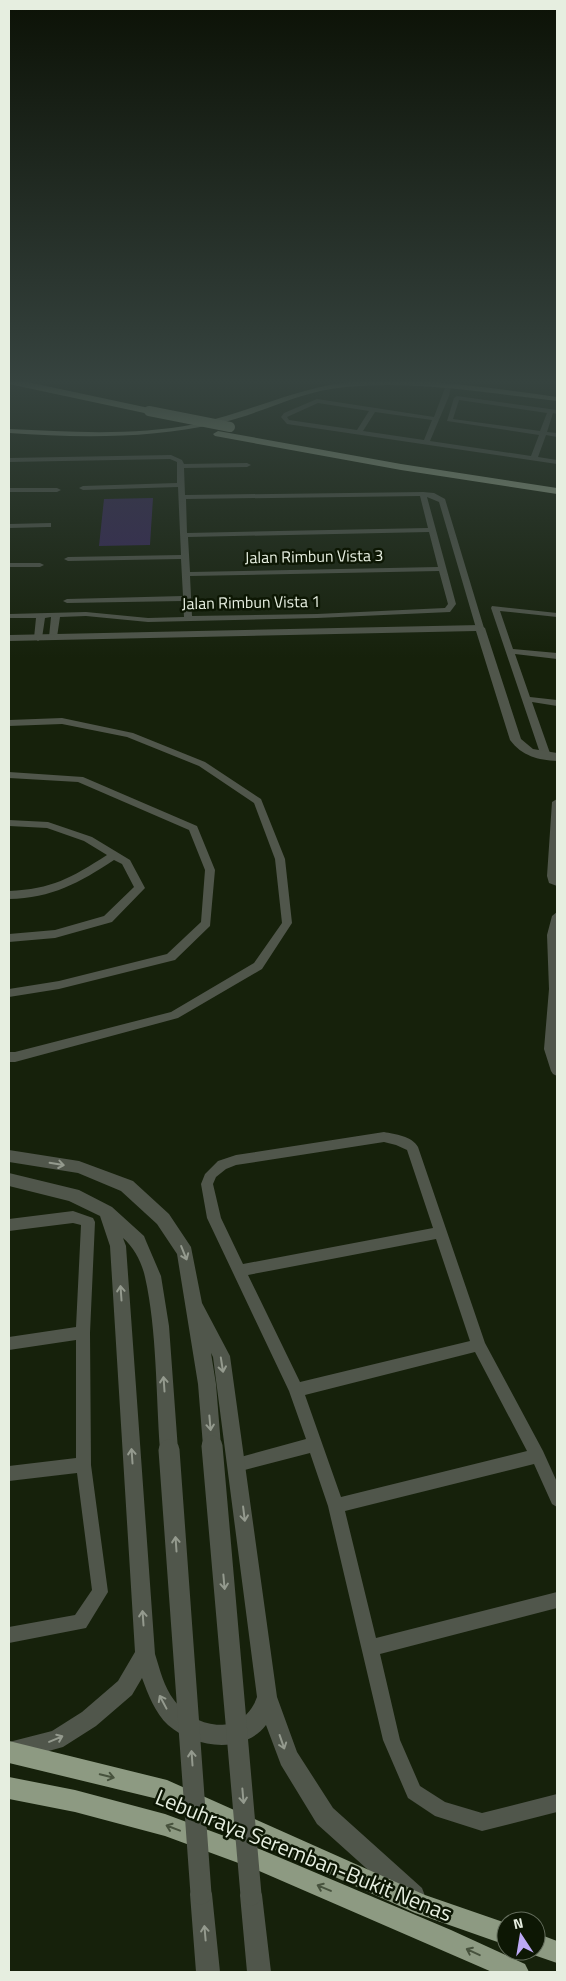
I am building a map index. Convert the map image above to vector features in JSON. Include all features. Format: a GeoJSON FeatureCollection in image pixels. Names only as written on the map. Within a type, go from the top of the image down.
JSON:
{"type":"FeatureCollection","features":[{"type":"Feature","properties":{"kind":"highway"},"geometry":{"type":"LineString","coordinates":[[435,472],[557,492]]}},
{"type":"Feature","properties":{"kind":"highway"},"geometry":{"type":"LineString","coordinates":[[497,472],[557,482]]}},
{"type":"Feature","properties":{"kind":"highway","name":"Lebuhraya Seremban-Bukit Nenas"},"geometry":{"type":"LineString","coordinates":[[9,1752],[167,1791],[423,1905],[496,1931]]}},
{"type":"Feature","properties":{"kind":"highway","name":"Lebuhraya Seremban-Bukit Nenas"},"geometry":{"type":"LineString","coordinates":[[9,1788],[75,1800],[165,1825],[281,1870],[443,1938],[517,1972]]}},
{"type":"Feature","properties":{"kind":"street"},"geometry":{"type":"LineString","coordinates":[[181,472],[188,619]]}},
{"type":"Feature","properties":{"kind":"street"},"geometry":{"type":"LineString","coordinates":[[83,488],[182,485]]}},
{"type":"Feature","properties":{"kind":"street"},"geometry":{"type":"LineString","coordinates":[[9,490],[57,490]]}},
{"type":"Feature","properties":{"kind":"street"},"geometry":{"type":"LineString","coordinates":[[182,497],[422,494],[438,497],[442,501],[516,740],[520,746],[533,754],[552,756]]}},
{"type":"Feature","properties":{"kind":"street"},"geometry":{"type":"LineString","coordinates":[[422,494],[442,569]]}},
{"type":"Feature","properties":{"kind":"street"},"geometry":{"type":"LineString","coordinates":[[9,526],[48,525]]}},
{"type":"Feature","properties":{"kind":"street"},"geometry":{"type":"LineString","coordinates":[[184,535],[432,530]]}},
{"type":"Feature","properties":{"kind":"street"},"geometry":{"type":"LineString","coordinates":[[68,559],[185,557]]}},
{"type":"Feature","properties":{"kind":"street"},"geometry":{"type":"LineString","coordinates":[[9,565],[40,564]]}},
{"type":"Feature","properties":{"kind":"street","name":"Jalan Rimbun Vista 3"},"geometry":{"type":"LineString","coordinates":[[186,574],[442,569]]}},
{"type":"Feature","properties":{"kind":"street","name":"Jalan Rimbun Vista 1"},"geometry":{"type":"LineString","coordinates":[[9,616],[86,614],[148,620],[447,610],[452,604],[442,569]]}},
{"type":"Feature","properties":{"kind":"street"},"geometry":{"type":"LineString","coordinates":[[67,600],[187,598]]}},
{"type":"Feature","properties":{"kind":"street"},"geometry":{"type":"LineString","coordinates":[[552,756],[526,699],[508,651],[495,608],[557,615]]}},
{"type":"Feature","properties":{"kind":"street"},"geometry":{"type":"LineString","coordinates":[[38,638],[41,614]]}},
{"type":"Feature","properties":{"kind":"street"},"geometry":{"type":"LineString","coordinates":[[53,637],[56,614]]}},
{"type":"Feature","properties":{"kind":"street"},"geometry":{"type":"LineString","coordinates":[[9,638],[480,628]]}},
{"type":"Feature","properties":{"kind":"street"},"geometry":{"type":"LineString","coordinates":[[508,651],[557,656]]}},
{"type":"Feature","properties":{"kind":"street"},"geometry":{"type":"LineString","coordinates":[[526,699],[557,703]]}},
{"type":"Feature","properties":{"kind":"street"},"geometry":{"type":"LineString","coordinates":[[9,723],[62,721],[130,736],[202,764],[258,801],[280,859],[287,923],[258,966],[174,1015],[9,1057]]}},
{"type":"Feature","properties":{"kind":"street"},"geometry":{"type":"LineString","coordinates":[[9,775],[80,779],[193,828],[210,870],[206,923],[171,956],[59,985],[9,992]]}},
{"type":"Feature","properties":{"kind":"street"},"geometry":{"type":"LineString","coordinates":[[557,802],[552,876],[553,880],[557,882]]}},
{"type":"Feature","properties":{"kind":"street"},"geometry":{"type":"LineString","coordinates":[[9,823],[48,825],[88,839],[126,862],[140,888],[108,919],[55,934],[9,938]]}},
{"type":"Feature","properties":{"kind":"street"},"geometry":{"type":"LineString","coordinates":[[9,895],[32,895],[68,885],[114,855]]}},
{"type":"Feature","properties":{"kind":"street"},"geometry":{"type":"LineString","coordinates":[[557,916],[552,935],[556,989],[550,1035],[550,1049],[557,1072]]}},
{"type":"Feature","properties":{"kind":"street"},"geometry":{"type":"LineString","coordinates":[[557,1499],[538,1456],[479,1345],[412,1147],[398,1140],[384,1137],[236,1160],[222,1165],[211,1174],[208,1184],[214,1218],[296,1390],[336,1506],[392,1740],[414,1792],[441,1810],[482,1822],[557,1802]]}},
{"type":"Feature","properties":{"kind":"street"},"geometry":{"type":"LineString","coordinates":[[9,1156],[79,1167],[127,1186],[162,1219],[186,1252],[207,1384],[259,1972]]}},
{"type":"Feature","properties":{"kind":"street"},"geometry":{"type":"LineString","coordinates":[[9,1180],[73,1195],[106,1212],[138,1242],[154,1276],[160,1326],[208,1972]]}},
{"type":"Feature","properties":{"kind":"street"},"geometry":{"type":"LineString","coordinates":[[106,1212],[118,1246],[145,1654],[155,1686],[167,1709],[181,1723],[209,1735],[234,1734],[256,1722],[263,1711],[267,1697]]}},
{"type":"Feature","properties":{"kind":"street"},"geometry":{"type":"LineString","coordinates":[[9,1225],[74,1217],[88,1222],[83,1333],[82,1465],[100,1592],[80,1622],[9,1635]]}},
{"type":"Feature","properties":{"kind":"street"},"geometry":{"type":"LineString","coordinates":[[239,1271],[441,1232]]}},
{"type":"Feature","properties":{"kind":"street"},"geometry":{"type":"LineString","coordinates":[[194,1305],[221,1356],[238,1465],[267,1697],[288,1758],[325,1816],[423,1905]]}},
{"type":"Feature","properties":{"kind":"street"},"geometry":{"type":"LineString","coordinates":[[9,1343],[83,1333]]}},
{"type":"Feature","properties":{"kind":"street"},"geometry":{"type":"LineString","coordinates":[[296,1390],[479,1345]]}},
{"type":"Feature","properties":{"kind":"street"},"geometry":{"type":"LineString","coordinates":[[238,1465],[314,1444]]}},
{"type":"Feature","properties":{"kind":"street"},"geometry":{"type":"LineString","coordinates":[[336,1506],[538,1456]]}},
{"type":"Feature","properties":{"kind":"street"},"geometry":{"type":"LineString","coordinates":[[9,1474],[82,1465]]}},
{"type":"Feature","properties":{"kind":"street"},"geometry":{"type":"LineString","coordinates":[[370,1648],[557,1600]]}},
{"type":"Feature","properties":{"kind":"street"},"geometry":{"type":"LineString","coordinates":[[9,1752],[56,1740],[90,1720],[125,1688],[145,1654]]}},
{"type":"Feature","properties":{"kind":"shaded area"},"geometry":{"type":"Polygon","coordinates":[[[153,498],[150,545],[99,546],[104,499],[153,498]]]}}]}
